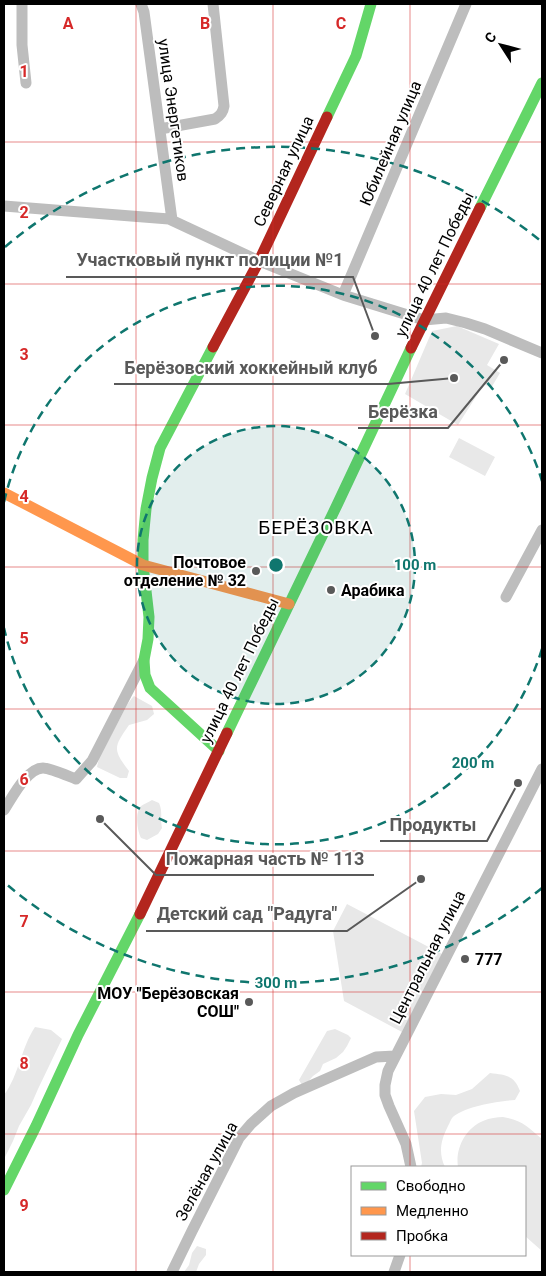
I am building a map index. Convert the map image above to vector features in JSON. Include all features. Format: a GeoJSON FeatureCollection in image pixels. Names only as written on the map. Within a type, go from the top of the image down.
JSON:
{"type":"FeatureCollection","features":[{"type":"Feature","properties":{"kind":"street"},"geometry":{"type":"LineString","coordinates":[[22,4],[22,45],[26,83]]}},
{"type":"Feature","properties":{"kind":"street","name":"улица Энергетиков"},"geometry":{"type":"LineString","coordinates":[[142,4],[172,220]]}},
{"type":"Feature","properties":{"kind":"street"},"geometry":{"type":"LineString","coordinates":[[160,129],[215,119],[223,112],[224,106],[213,4]]}},
{"type":"Feature","properties":{"kind":"street","name":"Северная улица"},"geometry":{"type":"LineString","coordinates":[[219,751],[150,688],[145,675],[144,660],[148,639],[149,617],[143,565],[146,509],[152,478],[160,448],[258,260],[356,56],[371,4]]}},
{"type":"Feature","properties":{"kind":"street","name":"Юбилейная улица"},"geometry":{"type":"LineString","coordinates":[[344,295],[466,4]]}},
{"type":"Feature","properties":{"kind":"street","name":"улица 40 лет Победы"},"geometry":{"type":"LineString","coordinates":[[4,1190],[78,1035],[136,922],[219,751],[424,320],[542,83]]}},
{"type":"Feature","properties":{"kind":"street"},"geometry":{"type":"LineString","coordinates":[[4,206],[169,219],[258,260],[344,295],[424,320],[454,319],[485,329],[542,353]]}},
{"type":"Feature","properties":{"kind":"street"},"geometry":{"type":"LineString","coordinates":[[4,493],[143,565],[289,604]]}},
{"type":"Feature","properties":{"kind":"street"},"geometry":{"type":"LineString","coordinates":[[506,597],[542,530]]}},
{"type":"Feature","properties":{"kind":"street"},"geometry":{"type":"LineString","coordinates":[[4,810],[28,775],[36,769],[44,768],[76,779],[83,772],[92,762],[144,660]]}},
{"type":"Feature","properties":{"kind":"street","name":"Центральная улица"},"geometry":{"type":"LineString","coordinates":[[410,1166],[406,1144],[385,1095],[388,1071],[542,769]]}},
{"type":"Feature","properties":{"kind":"street","name":"Зелёная улица"},"geometry":{"type":"LineString","coordinates":[[172,1272],[239,1138],[250,1124],[271,1106],[294,1093],[376,1057],[395,1056]]}},
{"type":"Feature","properties":{"kind":"street"},"geometry":{"type":"LineString","coordinates":[[394,1272],[400,1256]]}},
{"type":"Feature","properties":{"kind":"shaded area"},"geometry":{"type":"Polygon","coordinates":[[[457,326],[499,344],[487,365],[500,373],[491,388],[484,384],[458,425],[405,394],[432,331],[457,326]]]}},
{"type":"Feature","properties":{"kind":"shaded area"},"geometry":{"type":"Polygon","coordinates":[[[459,438],[495,457],[485,476],[449,457],[459,438]]]}},
{"type":"Feature","properties":{"kind":"shaded area"},"geometry":{"type":"Polygon","coordinates":[[[134,696],[152,706],[154,714],[147,720],[129,725],[120,738],[117,748],[118,753],[129,771],[127,778],[120,778],[97,767],[99,758],[127,705],[134,696]]]}},
{"type":"Feature","properties":{"kind":"shaded area"},"geometry":{"type":"Polygon","coordinates":[[[152,800],[159,803],[162,828],[158,834],[147,840],[141,838],[137,817],[141,806],[152,800]]]}},
{"type":"Feature","properties":{"kind":"shaded area"},"geometry":{"type":"Polygon","coordinates":[[[347,904],[442,954],[402,1032],[344,1001],[333,931],[347,904]]]}},
{"type":"Feature","properties":{"kind":"shaded area"},"geometry":{"type":"Polygon","coordinates":[[[35,1027],[51,1030],[62,1039],[4,1159],[4,1095],[13,1079],[26,1044],[35,1027]]]}},
{"type":"Feature","properties":{"kind":"shaded area"},"geometry":{"type":"Polygon","coordinates":[[[335,1029],[351,1038],[347,1046],[336,1058],[323,1064],[320,1071],[306,1084],[302,1085],[299,1080],[327,1031],[335,1029]]]}},
{"type":"Feature","properties":{"kind":"shaded area"},"geometry":{"type":"Polygon","coordinates":[[[490,1073],[509,1077],[515,1082],[520,1091],[515,1100],[467,1109],[454,1116],[451,1119],[441,1146],[445,1166],[421,1166],[414,1111],[425,1097],[441,1094],[456,1095],[472,1089],[490,1073]]]}},
{"type":"Feature","properties":{"kind":"shaded area"},"geometry":{"type":"Polygon","coordinates":[[[493,1118],[510,1118],[520,1122],[542,1139],[542,1251],[526,1237],[526,1166],[458,1166],[458,1153],[467,1134],[477,1124],[493,1118]]]}},
{"type":"Feature","properties":{"kind":"shaded area"},"geometry":{"type":"Polygon","coordinates":[[[197,1246],[206,1249],[206,1255],[196,1272],[184,1272],[189,1265],[192,1253],[197,1246]]]}},
{"type":"Feature","properties":{"kind":"traffic: fast"},"geometry":{"type":"LineString","coordinates":[[327,117],[356,56],[371,4]]}},
{"type":"Feature","properties":{"kind":"traffic: fast"},"geometry":{"type":"LineString","coordinates":[[480,208],[542,83]]}},
{"type":"Feature","properties":{"kind":"traffic: fast"},"geometry":{"type":"LineString","coordinates":[[213,347],[160,448],[152,478],[143,540],[143,565],[149,617],[148,639],[144,660],[145,675],[150,688],[219,751]]}},
{"type":"Feature","properties":{"kind":"traffic: fast"},"geometry":{"type":"LineString","coordinates":[[227,733],[411,348]]}},
{"type":"Feature","properties":{"kind":"traffic: fast"},"geometry":{"type":"LineString","coordinates":[[4,1190],[78,1035],[140,914]]}},
{"type":"Feature","properties":{"kind":"traffic: slow"},"geometry":{"type":"LineString","coordinates":[[4,493],[143,565],[289,604]]}},
{"type":"Feature","properties":{"kind":"traffic: jam"},"geometry":{"type":"LineString","coordinates":[[213,347],[259,261],[327,117]]}},
{"type":"Feature","properties":{"kind":"traffic: jam"},"geometry":{"type":"LineString","coordinates":[[411,348],[480,208]]}},
{"type":"Feature","properties":{"kind":"traffic: jam"},"geometry":{"type":"LineString","coordinates":[[140,914],[227,733]]}},
{"type":"Feature","properties":{"kind":"place","name":"Участковый пункт полиции №1"},"geometry":{"type":"Point","coordinates":[375,336]}},
{"type":"Feature","properties":{"kind":"place","name":"Берёзка"},"geometry":{"type":"Point","coordinates":[504,360]}},
{"type":"Feature","properties":{"kind":"place","name":"Берёзовский хоккейный клуб"},"geometry":{"type":"Point","coordinates":[454,378]}},
{"type":"Feature","properties":{"kind":"place","name":"Почтовое отделение № 32"},"geometry":{"type":"Point","coordinates":[256,571]}},
{"type":"Feature","properties":{"kind":"place","name":"Арабика"},"geometry":{"type":"Point","coordinates":[331,590]}},
{"type":"Feature","properties":{"kind":"place","name":"Продукты"},"geometry":{"type":"Point","coordinates":[518,783]}},
{"type":"Feature","properties":{"kind":"place","name":"Пожарная часть № 113"},"geometry":{"type":"Point","coordinates":[100,819]}},
{"type":"Feature","properties":{"kind":"place","name":"Детский сад \"Радуга\""},"geometry":{"type":"Point","coordinates":[421,879]}},
{"type":"Feature","properties":{"kind":"place","name":"777"},"geometry":{"type":"Point","coordinates":[465,959]}},
{"type":"Feature","properties":{"kind":"place","name":"МОУ \"Берёзовская СОШ\""},"geometry":{"type":"Point","coordinates":[249,1002]}},
{"type":"Feature","properties":{"kind":"district","name":"БЕРЁЗОВКА"},"geometry":{"type":"Point","coordinates":[316,527]}}]}
